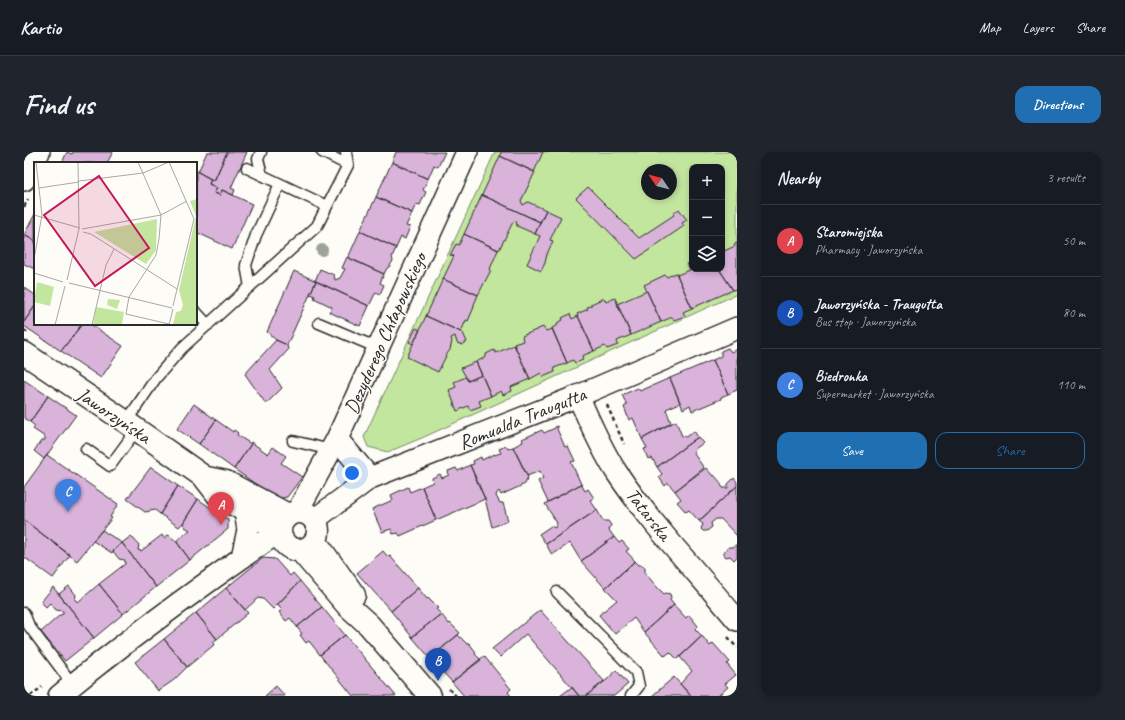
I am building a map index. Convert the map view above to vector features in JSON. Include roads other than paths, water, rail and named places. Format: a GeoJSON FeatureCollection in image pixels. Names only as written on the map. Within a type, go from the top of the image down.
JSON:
{"type":"FeatureCollection","features":[{"type":"Feature","properties":{"kind":"street"},"geometry":{"type":"LineString","coordinates":[[24,180],[39,152]]}},
{"type":"Feature","properties":{"kind":"street","name":"Dezyderego Chłapowskiego"},"geometry":{"type":"LineString","coordinates":[[299,528],[334,444],[467,152]]}},
{"type":"Feature","properties":{"kind":"street","name":"Romualda Traugutta"},"geometry":{"type":"LineString","coordinates":[[66,691],[242,557],[299,528],[370,478],[578,396],[737,328]]}},
{"type":"Feature","properties":{"kind":"street","name":"Jaworzyńska"},"geometry":{"type":"LineString","coordinates":[[24,353],[204,477],[218,494],[245,511],[299,528]]}},
{"type":"Feature","properties":{"kind":"street","name":"Tatarska"},"geometry":{"type":"LineString","coordinates":[[578,396],[593,430],[617,472],[732,628]]}},
{"type":"Feature","properties":{"kind":"street"},"geometry":{"type":"LineString","coordinates":[[334,444],[370,478]]}},
{"type":"Feature","properties":{"kind":"street","name":"Jaworzyńska"},"geometry":{"type":"LineString","coordinates":[[204,477],[226,482],[299,528],[346,605],[369,625],[430,696]]}},
{"type":"Feature","properties":{"kind":"street"},"geometry":{"type":"LineString","coordinates":[[242,557],[248,530],[245,511]]}},
{"type":"Feature","properties":{"kind":"lane"},"geometry":{"type":"LineString","coordinates":[[261,152],[258,159],[262,175]]}},
{"type":"Feature","properties":{"kind":"lane"},"geometry":{"type":"LineString","coordinates":[[322,152],[348,165]]}},
{"type":"Feature","properties":{"kind":"lane"},"geometry":{"type":"LineString","coordinates":[[86,449],[110,466],[156,378],[182,348],[317,226],[348,165],[346,152]]}},
{"type":"Feature","properties":{"kind":"lane"},"geometry":{"type":"LineString","coordinates":[[247,168],[327,206]]}},
{"type":"Feature","properties":{"kind":"lane"},"geometry":{"type":"LineString","coordinates":[[250,287],[246,264],[256,235],[280,184]]}},
{"type":"Feature","properties":{"kind":"lane"},"geometry":{"type":"LineString","coordinates":[[197,313],[208,325]]}},
{"type":"Feature","properties":{"kind":"lane"},"geometry":{"type":"LineString","coordinates":[[319,323],[378,348]]}},
{"type":"Feature","properties":{"kind":"lane"},"geometry":{"type":"LineString","coordinates":[[293,441],[334,444]]}},
{"type":"Feature","properties":{"kind":"lane"},"geometry":{"type":"LineString","coordinates":[[557,592],[636,672],[639,686],[631,696]]}},
{"type":"Feature","properties":{"kind":"lane"},"geometry":{"type":"LineString","coordinates":[[24,613],[29,626],[66,691]]}},
{"type":"Feature","properties":{"kind":"place","name":"Biedronka"},"geometry":{"type":"Point","coordinates":[68,512]}},
{"type":"Feature","properties":{"kind":"place","name":"Staromiejska"},"geometry":{"type":"Point","coordinates":[221,525]}},
{"type":"Feature","properties":{"kind":"place","name":"Jaworzyńska - Traugutta"},"geometry":{"type":"Point","coordinates":[438,681]}}]}
